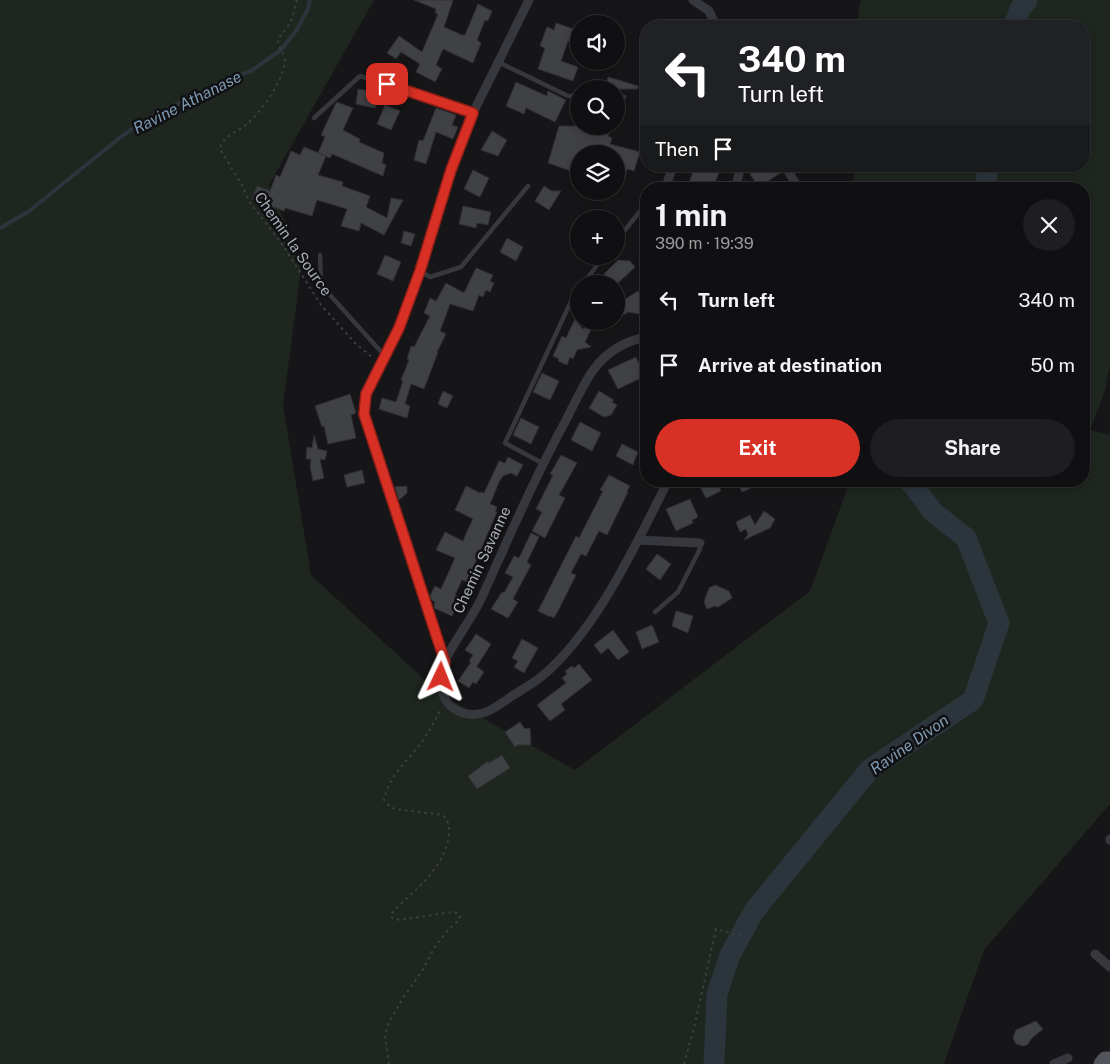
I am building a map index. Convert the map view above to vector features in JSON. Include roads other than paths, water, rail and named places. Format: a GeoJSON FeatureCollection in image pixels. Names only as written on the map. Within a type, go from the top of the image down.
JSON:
{"type":"FeatureCollection","features":[{"type":"Feature","properties":{"kind":"main road"},"geometry":{"type":"LineString","coordinates":[[1101,1064],[1105,1059],[1110,1059]]}},
{"type":"Feature","properties":{"kind":"street"},"geometry":{"type":"LineString","coordinates":[[445,662],[364,414],[366,394],[399,328],[420,271],[451,170],[473,113],[529,0]]}},
{"type":"Feature","properties":{"kind":"street"},"geometry":{"type":"LineString","coordinates":[[693,0],[709,12],[713,20]]}},
{"type":"Feature","properties":{"kind":"street","name":"Chemin Savanne"},"geometry":{"type":"LineString","coordinates":[[638,540],[601,604],[580,633],[554,664],[540,677],[484,714],[468,715],[457,711],[446,702],[441,677],[445,662],[477,607],[542,463],[594,370],[605,356],[621,345],[640,338]]}},
{"type":"Feature","properties":{"kind":"street"},"geometry":{"type":"LineString","coordinates":[[665,487],[638,540],[700,543]]}},
{"type":"Feature","properties":{"kind":"street"},"geometry":{"type":"LineString","coordinates":[[1095,954],[1110,967]]}},
{"type":"Feature","properties":{"kind":"street"},"geometry":{"type":"LineString","coordinates":[[1054,1064],[1068,1058]]}},
{"type":"Feature","properties":{"kind":"lane"},"geometry":{"type":"LineString","coordinates":[[498,62],[570,96]]}},
{"type":"Feature","properties":{"kind":"lane"},"geometry":{"type":"LineString","coordinates":[[314,118],[360,76],[473,113]]}},
{"type":"Feature","properties":{"kind":"lane"},"geometry":{"type":"LineString","coordinates":[[420,271],[430,277],[461,267],[528,186]]}},
{"type":"Feature","properties":{"kind":"lane"},"geometry":{"type":"LineString","coordinates":[[625,230],[640,211]]}},
{"type":"Feature","properties":{"kind":"lane"},"geometry":{"type":"LineString","coordinates":[[320,255],[321,285],[384,355]]}},
{"type":"Feature","properties":{"kind":"lane"},"geometry":{"type":"LineString","coordinates":[[589,275],[597,265]]}},
{"type":"Feature","properties":{"kind":"lane"},"geometry":{"type":"LineString","coordinates":[[542,463],[505,443],[570,304]]}},
{"type":"Feature","properties":{"kind":"lane"},"geometry":{"type":"LineString","coordinates":[[655,612],[678,592],[700,549],[700,543]]}},
{"type":"Feature","properties":{"kind":"waterway","name":"Ravine Athanase"},"geometry":{"type":"LineString","coordinates":[[0,228],[28,212],[122,136],[147,119],[223,81],[251,71],[281,50],[296,31],[308,9],[310,0]]}},
{"type":"Feature","properties":{"kind":"waterway","name":"Ravine Divon"},"geometry":{"type":"LineString","coordinates":[[1016,20],[1020,9],[1027,0]]}},
{"type":"Feature","properties":{"kind":"waterway","name":"Ravine Divon"},"geometry":{"type":"LineString","coordinates":[[986,182],[987,172]]}},
{"type":"Feature","properties":{"kind":"waterway","name":"Ravine Divon"},"geometry":{"type":"LineString","coordinates":[[714,1064],[717,994],[730,955],[754,911],[870,769],[973,700],[999,623],[966,538],[933,512],[914,487]]}}]}
